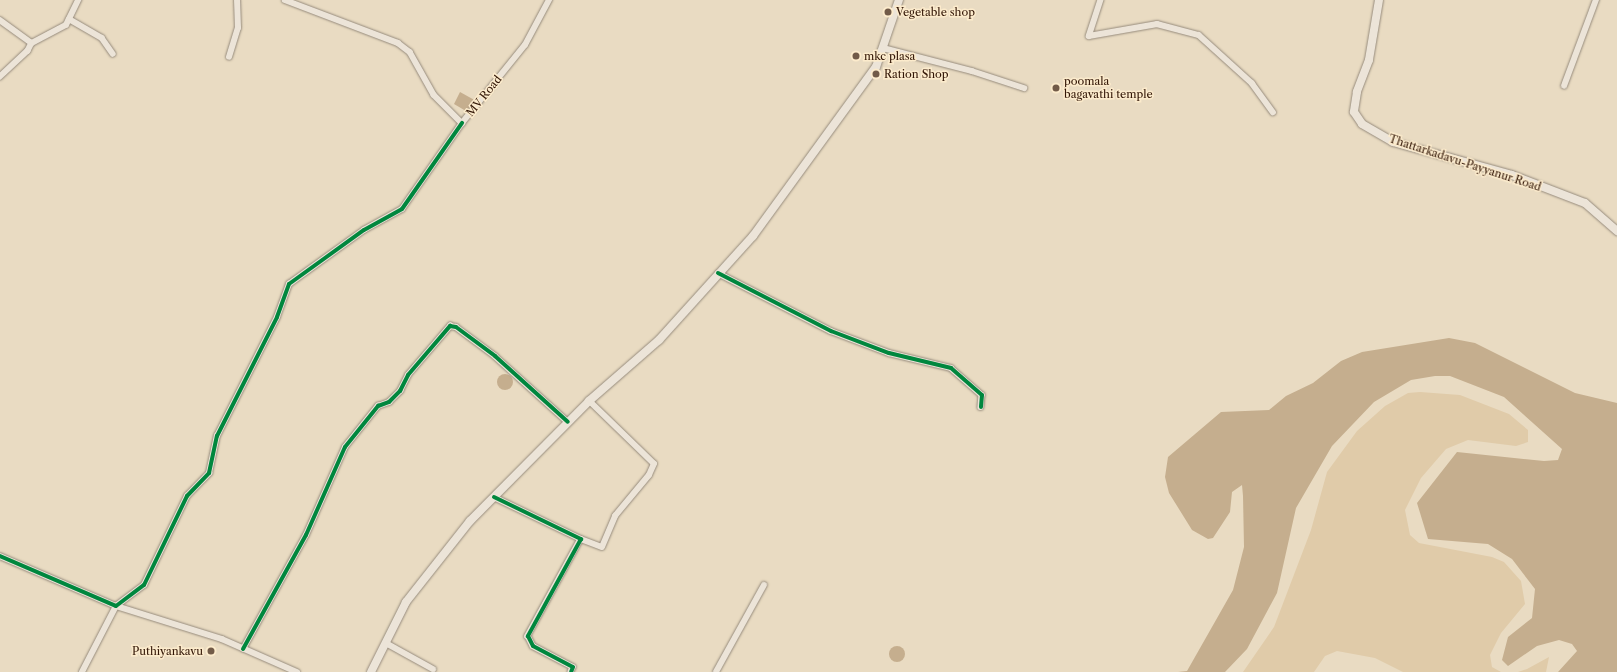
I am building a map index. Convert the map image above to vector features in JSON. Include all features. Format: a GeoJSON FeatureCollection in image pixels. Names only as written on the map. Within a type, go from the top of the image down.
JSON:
{"type":"FeatureCollection","features":[{"type":"Feature","properties":{"kind":"main road","name":"Thattarkadavu-Payyanur Road"},"geometry":{"type":"LineString","coordinates":[[1379,0],[1369,60],[1356,99],[1354,112],[1362,124],[1393,142],[1512,175],[1585,203],[1617,231]]}},
{"type":"Feature","properties":{"kind":"main road"},"geometry":{"type":"LineString","coordinates":[[371,672],[406,602],[494,497],[589,401],[659,340],[752,236],[792,186],[832,124],[876,66],[898,1]]}},
{"type":"Feature","properties":{"kind":"street"},"geometry":{"type":"LineString","coordinates":[[0,77],[28,51],[32,43],[60,30],[69,19],[78,0]]}},
{"type":"Feature","properties":{"kind":"street"},"geometry":{"type":"LineString","coordinates":[[229,57],[238,28],[237,0]]}},
{"type":"Feature","properties":{"kind":"street","name":"MV Road"},"geometry":{"type":"LineString","coordinates":[[284,0],[398,43],[410,52],[434,95],[462,123],[525,45],[549,0]]}},
{"type":"Feature","properties":{"kind":"street"},"geometry":{"type":"LineString","coordinates":[[1101,0],[1089,36],[1157,24],[1199,35],[1252,83],[1273,112]]}},
{"type":"Feature","properties":{"kind":"street"},"geometry":{"type":"LineString","coordinates":[[1564,86],[1596,0]]}},
{"type":"Feature","properties":{"kind":"street"},"geometry":{"type":"LineString","coordinates":[[69,19],[102,38],[113,54]]}},
{"type":"Feature","properties":{"kind":"street"},"geometry":{"type":"LineString","coordinates":[[0,20],[32,43]]}},
{"type":"Feature","properties":{"kind":"street"},"geometry":{"type":"LineString","coordinates":[[883,48],[1024,88]]}},
{"type":"Feature","properties":{"kind":"street"},"geometry":{"type":"LineString","coordinates":[[82,672],[116,606],[144,585],[187,496],[209,473],[216,436],[277,317],[290,284],[364,230],[402,209],[462,123]]}},
{"type":"Feature","properties":{"kind":"street"},"geometry":{"type":"LineString","coordinates":[[718,273],[831,331],[890,354],[951,368],[968,379],[982,395],[981,407]]}},
{"type":"Feature","properties":{"kind":"street"},"geometry":{"type":"LineString","coordinates":[[243,649],[289,568],[350,441],[372,418],[378,406],[389,402],[400,391],[408,375],[450,326],[456,327],[495,356],[568,422]]}},
{"type":"Feature","properties":{"kind":"street"},"geometry":{"type":"LineString","coordinates":[[494,497],[581,539],[602,547],[615,516],[649,475],[654,464],[589,401]]}},
{"type":"Feature","properties":{"kind":"street"},"geometry":{"type":"LineString","coordinates":[[570,672],[573,667],[533,646],[528,636],[581,539]]}},
{"type":"Feature","properties":{"kind":"street"},"geometry":{"type":"LineString","coordinates":[[0,556],[116,606],[222,639],[297,672]]}},
{"type":"Feature","properties":{"kind":"street"},"geometry":{"type":"LineString","coordinates":[[716,672],[764,585]]}},
{"type":"Feature","properties":{"kind":"street"},"geometry":{"type":"LineString","coordinates":[[386,643],[433,669]]}},
{"type":"Feature","properties":{"kind":"shaded area"},"geometry":{"type":"Polygon","coordinates":[[[460,92],[478,102],[471,114],[454,104],[460,92]]]}},
{"type":"Feature","properties":{"kind":"shaded area"},"geometry":{"type":"Polygon","coordinates":[[[1449,338],[1475,343],[1575,393],[1617,403],[1617,672],[1558,672],[1577,651],[1572,644],[1559,640],[1537,646],[1508,666],[1502,660],[1508,637],[1532,618],[1535,589],[1512,559],[1488,544],[1428,539],[1417,503],[1457,452],[1544,461],[1558,460],[1562,449],[1504,397],[1450,376],[1435,376],[1411,380],[1374,402],[1332,446],[1296,508],[1277,593],[1247,649],[1225,672],[1178,672],[1187,671],[1233,590],[1244,547],[1243,496],[1242,485],[1232,492],[1230,512],[1213,538],[1208,539],[1192,530],[1169,493],[1165,477],[1168,457],[1221,412],[1269,410],[1286,396],[1313,383],[1341,361],[1362,352],[1449,338]]]}},
{"type":"Feature","properties":{"kind":"shaded area"},"geometry":{"type":"Polygon","coordinates":[[[505,374],[511,376],[513,382],[511,388],[505,390],[499,388],[497,382],[499,376],[505,374]]]}},
{"type":"Feature","properties":{"kind":"shaded area"},"geometry":{"type":"Polygon","coordinates":[[[1420,392],[1460,395],[1509,414],[1528,430],[1528,442],[1516,446],[1468,440],[1446,449],[1421,478],[1405,510],[1410,535],[1419,543],[1492,557],[1504,562],[1521,581],[1525,604],[1501,633],[1490,655],[1492,667],[1501,672],[1403,672],[1375,658],[1337,651],[1325,656],[1314,672],[1243,672],[1274,627],[1311,530],[1327,472],[1357,431],[1385,406],[1408,393],[1420,392]]]}},
{"type":"Feature","properties":{"kind":"shaded area"},"geometry":{"type":"Polygon","coordinates":[[[894,646],[900,646],[905,651],[903,660],[900,662],[894,662],[889,657],[889,651],[894,646]]]}},
{"type":"Feature","properties":{"kind":"shaded area"},"geometry":{"type":"Polygon","coordinates":[[[1549,657],[1546,672],[1518,672],[1527,669],[1549,657]]]}},
{"type":"Feature","properties":{"kind":"cycle path"},"geometry":{"type":"LineString","coordinates":[[0,556],[116,606],[144,585],[187,496],[209,473],[217,436],[277,317],[289,284],[364,230],[402,209],[462,123]]}},
{"type":"Feature","properties":{"kind":"cycle path"},"geometry":{"type":"LineString","coordinates":[[718,273],[831,331],[889,353],[951,368],[982,395],[981,407]]}},
{"type":"Feature","properties":{"kind":"cycle path"},"geometry":{"type":"LineString","coordinates":[[243,649],[306,535],[345,447],[378,406],[389,402],[400,391],[408,375],[450,326],[456,327],[495,356],[568,422]]}},
{"type":"Feature","properties":{"kind":"cycle path"},"geometry":{"type":"LineString","coordinates":[[494,497],[581,539],[528,636],[533,646],[573,667],[571,672]]}},
{"type":"Feature","properties":{"kind":"place","name":"Vegetable shop"},"geometry":{"type":"Point","coordinates":[888,12]}},
{"type":"Feature","properties":{"kind":"place","name":"mkc plasa"},"geometry":{"type":"Point","coordinates":[856,56]}},
{"type":"Feature","properties":{"kind":"place","name":"Ration Shop"},"geometry":{"type":"Point","coordinates":[876,74]}},
{"type":"Feature","properties":{"kind":"place","name":"poomala bagavathi temple"},"geometry":{"type":"Point","coordinates":[1056,88]}},
{"type":"Feature","properties":{"kind":"place","name":"Puthiyankavu"},"geometry":{"type":"Point","coordinates":[211,651]}}]}
